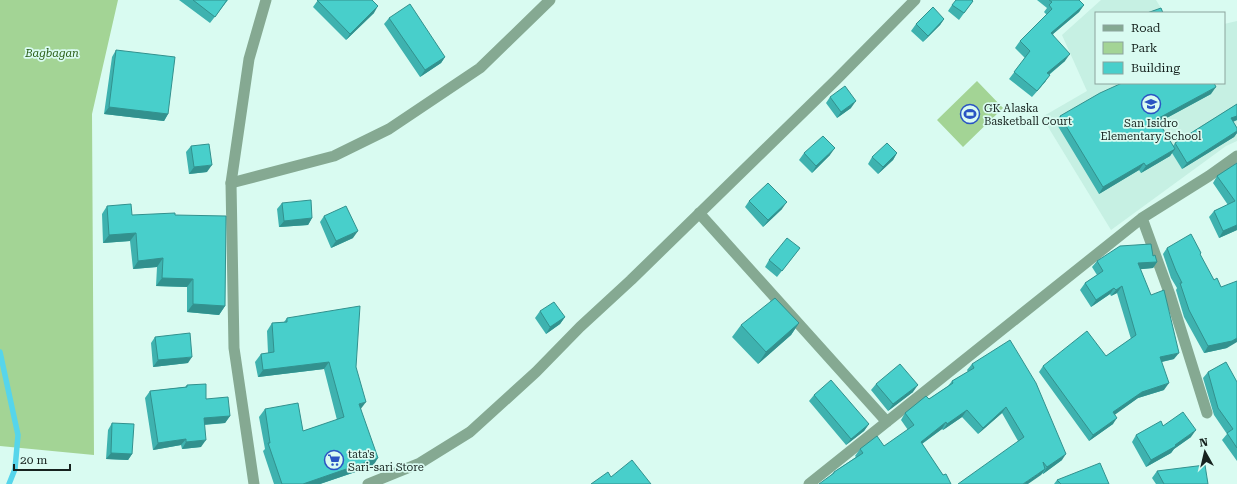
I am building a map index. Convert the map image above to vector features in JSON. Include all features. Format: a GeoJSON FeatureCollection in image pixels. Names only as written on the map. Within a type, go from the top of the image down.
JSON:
{"type":"FeatureCollection","features":[{"type":"Feature","properties":{"kind":"street"},"geometry":{"type":"LineString","coordinates":[[254,484],[234,348],[231,183],[249,59],[266,0]]}},
{"type":"Feature","properties":{"kind":"street"},"geometry":{"type":"LineString","coordinates":[[231,183],[334,156],[389,129],[480,68],[550,0]]}},
{"type":"Feature","properties":{"kind":"street"},"geometry":{"type":"LineString","coordinates":[[368,484],[420,463],[470,432],[536,372],[580,327],[631,280],[836,80],[915,0]]}},
{"type":"Feature","properties":{"kind":"street"},"geometry":{"type":"LineString","coordinates":[[809,484],[1142,218],[1209,176],[1237,156]]}},
{"type":"Feature","properties":{"kind":"street"},"geometry":{"type":"LineString","coordinates":[[699,213],[887,422]]}},
{"type":"Feature","properties":{"kind":"street"},"geometry":{"type":"LineString","coordinates":[[1142,218],[1170,295],[1207,413]]}},
{"type":"Feature","properties":{"kind":"shaded area","name":"San Isidro Elementary School"},"geometry":{"type":"Polygon","coordinates":[[[1101,0],[1156,0],[1163,12],[1095,12],[1095,84],[1225,84],[1225,24],[1237,21],[1237,141],[1226,146],[1111,230],[1042,117],[1087,91],[1062,35],[1101,0]]]}},
{"type":"Feature","properties":{"kind":"green space","name":"Bagbagan"},"geometry":{"type":"Polygon","coordinates":[[[0,0],[118,0],[92,114],[94,455],[0,446],[0,0]]]}},
{"type":"Feature","properties":{"kind":"green space","name":"GK Alaska Basketball Court"},"geometry":{"type":"Polygon","coordinates":[[[977,81],[1003,108],[963,147],[937,120],[977,81]]]}},
{"type":"Feature","properties":{"kind":"building"},"geometry":{"type":"Polygon","coordinates":[[[193,0],[227,0],[215,17],[193,0]]]}},
{"type":"Feature","properties":{"kind":"building"},"geometry":{"type":"Polygon","coordinates":[[[317,0],[372,0],[378,6],[350,34],[317,0]]]}},
{"type":"Feature","properties":{"kind":"building"},"geometry":{"type":"Polygon","coordinates":[[[956,0],[973,1],[964,13],[952,5],[956,0]]]}},
{"type":"Feature","properties":{"kind":"building"},"geometry":{"type":"Polygon","coordinates":[[[1049,0],[1079,0],[1084,5],[1051,33],[1070,54],[1047,73],[1050,75],[1037,91],[1014,72],[1030,51],[1020,41],[1052,9],[1049,5],[1052,2],[1049,0]]]}},
{"type":"Feature","properties":{"kind":"building"},"geometry":{"type":"Polygon","coordinates":[[[410,4],[445,57],[425,70],[389,18],[410,4]]]}},
{"type":"Feature","properties":{"kind":"building"},"geometry":{"type":"Polygon","coordinates":[[[933,7],[944,19],[928,36],[916,24],[933,7]]]}},
{"type":"Feature","properties":{"kind":"building"},"geometry":{"type":"Polygon","coordinates":[[[1161,8],[1163,12],[1150,12],[1161,8]]]}},
{"type":"Feature","properties":{"kind":"building"},"geometry":{"type":"Polygon","coordinates":[[[116,50],[175,57],[168,114],[109,107],[116,50]]]}},
{"type":"Feature","properties":{"kind":"building"},"geometry":{"type":"Polygon","coordinates":[[[1120,84],[1214,84],[1216,87],[1157,119],[1175,149],[1146,166],[1144,163],[1103,187],[1060,116],[1100,93],[1120,84]]]}},
{"type":"Feature","properties":{"kind":"building"},"geometry":{"type":"Polygon","coordinates":[[[845,86],[856,101],[841,112],[830,97],[845,86]]]}},
{"type":"Feature","properties":{"kind":"building"},"geometry":{"type":"Polygon","coordinates":[[[1237,104],[1237,116],[1231,118],[1237,128],[1237,131],[1187,163],[1175,143],[1237,104]]]}},
{"type":"Feature","properties":{"kind":"building"},"geometry":{"type":"Polygon","coordinates":[[[823,136],[835,148],[816,166],[804,153],[823,136]]]}},
{"type":"Feature","properties":{"kind":"building"},"geometry":{"type":"Polygon","coordinates":[[[887,143],[897,153],[883,167],[872,157],[887,143]]]}},
{"type":"Feature","properties":{"kind":"building"},"geometry":{"type":"Polygon","coordinates":[[[209,144],[212,165],[194,167],[191,146],[209,144]]]}},
{"type":"Feature","properties":{"kind":"building"},"geometry":{"type":"Polygon","coordinates":[[[1237,163],[1237,225],[1223,231],[1214,211],[1235,201],[1217,176],[1237,163]]]}},
{"type":"Feature","properties":{"kind":"building"},"geometry":{"type":"Polygon","coordinates":[[[768,183],[787,202],[768,220],[749,201],[768,183]]]}},
{"type":"Feature","properties":{"kind":"building"},"geometry":{"type":"Polygon","coordinates":[[[311,200],[312,218],[284,221],[282,203],[311,200]]]}},
{"type":"Feature","properties":{"kind":"building"},"geometry":{"type":"Polygon","coordinates":[[[131,204],[132,215],[175,213],[175,215],[226,216],[225,306],[193,304],[193,279],[162,278],[163,258],[138,261],[136,233],[109,235],[107,206],[131,204]]]}},
{"type":"Feature","properties":{"kind":"building"},"geometry":{"type":"Polygon","coordinates":[[[346,206],[358,231],[336,241],[324,216],[346,206]]]}},
{"type":"Feature","properties":{"kind":"building"},"geometry":{"type":"Polygon","coordinates":[[[1191,234],[1214,280],[1217,278],[1221,287],[1237,281],[1237,338],[1232,341],[1208,346],[1189,310],[1180,283],[1182,283],[1167,248],[1191,234]]]}},
{"type":"Feature","properties":{"kind":"building"},"geometry":{"type":"Polygon","coordinates":[[[787,238],[800,248],[782,271],[769,260],[787,238]]]}},
{"type":"Feature","properties":{"kind":"building"},"geometry":{"type":"Polygon","coordinates":[[[1151,244],[1153,256],[1155,255],[1157,262],[1138,263],[1151,295],[1164,290],[1179,353],[1160,357],[1169,383],[1142,392],[1113,412],[1117,418],[1093,435],[1043,366],[1087,331],[1106,356],[1136,335],[1122,286],[1116,290],[1114,288],[1096,300],[1085,283],[1103,271],[1097,261],[1120,246],[1151,244]]]}},
{"type":"Feature","properties":{"kind":"building"},"geometry":{"type":"Polygon","coordinates":[[[775,298],[799,323],[766,352],[741,325],[775,298]]]}},
{"type":"Feature","properties":{"kind":"building"},"geometry":{"type":"Polygon","coordinates":[[[554,302],[565,317],[550,327],[540,311],[554,302]]]}},
{"type":"Feature","properties":{"kind":"building"},"geometry":{"type":"Polygon","coordinates":[[[360,306],[356,367],[366,402],[359,404],[378,458],[303,484],[282,484],[268,443],[270,443],[265,409],[298,403],[303,431],[344,417],[329,362],[263,370],[261,354],[274,352],[272,323],[287,322],[287,318],[360,306]]]}},
{"type":"Feature","properties":{"kind":"building"},"geometry":{"type":"Polygon","coordinates":[[[190,333],[192,357],[158,360],[155,337],[190,333]]]}},
{"type":"Feature","properties":{"kind":"building"},"geometry":{"type":"Polygon","coordinates":[[[1010,340],[1036,383],[1066,454],[1047,467],[1043,462],[1045,469],[1023,484],[958,484],[1024,437],[1006,407],[983,428],[967,410],[947,424],[946,422],[921,442],[943,475],[946,474],[951,484],[819,484],[863,453],[860,449],[877,436],[884,446],[914,425],[905,413],[926,396],[929,399],[953,383],[952,381],[974,368],[972,364],[1010,340]]]}},
{"type":"Feature","properties":{"kind":"building"},"geometry":{"type":"Polygon","coordinates":[[[1226,362],[1237,382],[1237,448],[1227,433],[1233,429],[1218,408],[1208,372],[1226,362]]]}},
{"type":"Feature","properties":{"kind":"building"},"geometry":{"type":"Polygon","coordinates":[[[900,364],[918,385],[893,404],[876,384],[900,364]]]}},
{"type":"Feature","properties":{"kind":"building"},"geometry":{"type":"Polygon","coordinates":[[[831,380],[869,424],[851,439],[814,395],[831,380]]]}},
{"type":"Feature","properties":{"kind":"building"},"geometry":{"type":"Polygon","coordinates":[[[206,384],[206,399],[228,397],[230,416],[204,418],[206,440],[186,442],[186,439],[158,443],[150,391],[187,387],[187,385],[206,384]]]}},
{"type":"Feature","properties":{"kind":"building"},"geometry":{"type":"Polygon","coordinates":[[[1183,412],[1196,430],[1175,445],[1176,446],[1151,460],[1136,435],[1161,421],[1163,426],[1183,412]]]}},
{"type":"Feature","properties":{"kind":"building"},"geometry":{"type":"Polygon","coordinates":[[[112,423],[134,424],[132,454],[111,453],[112,423]]]}},
{"type":"Feature","properties":{"kind":"building"},"geometry":{"type":"Polygon","coordinates":[[[632,460],[651,484],[591,484],[608,472],[611,477],[632,460]]]}},
{"type":"Feature","properties":{"kind":"building"},"geometry":{"type":"Polygon","coordinates":[[[1100,463],[1109,484],[1061,484],[1057,480],[1100,463]]]}},
{"type":"Feature","properties":{"kind":"building"},"geometry":{"type":"Polygon","coordinates":[[[1205,465],[1208,484],[1164,484],[1157,471],[1205,465]]]}},
{"type":"Feature","properties":{"kind":"waterway"},"geometry":{"type":"LineString","coordinates":[[0,352],[18,435],[15,469],[9,484]]}},
{"type":"Feature","properties":{"kind":"place","name":"San Isidro Elementary School"},"geometry":{"type":"Point","coordinates":[1151,104]}},
{"type":"Feature","properties":{"kind":"place","name":"GK Alaska Basketball Court"},"geometry":{"type":"Point","coordinates":[970,114]}},
{"type":"Feature","properties":{"kind":"place","name":"tata's Sari-sari Store"},"geometry":{"type":"Point","coordinates":[334,460]}}]}
